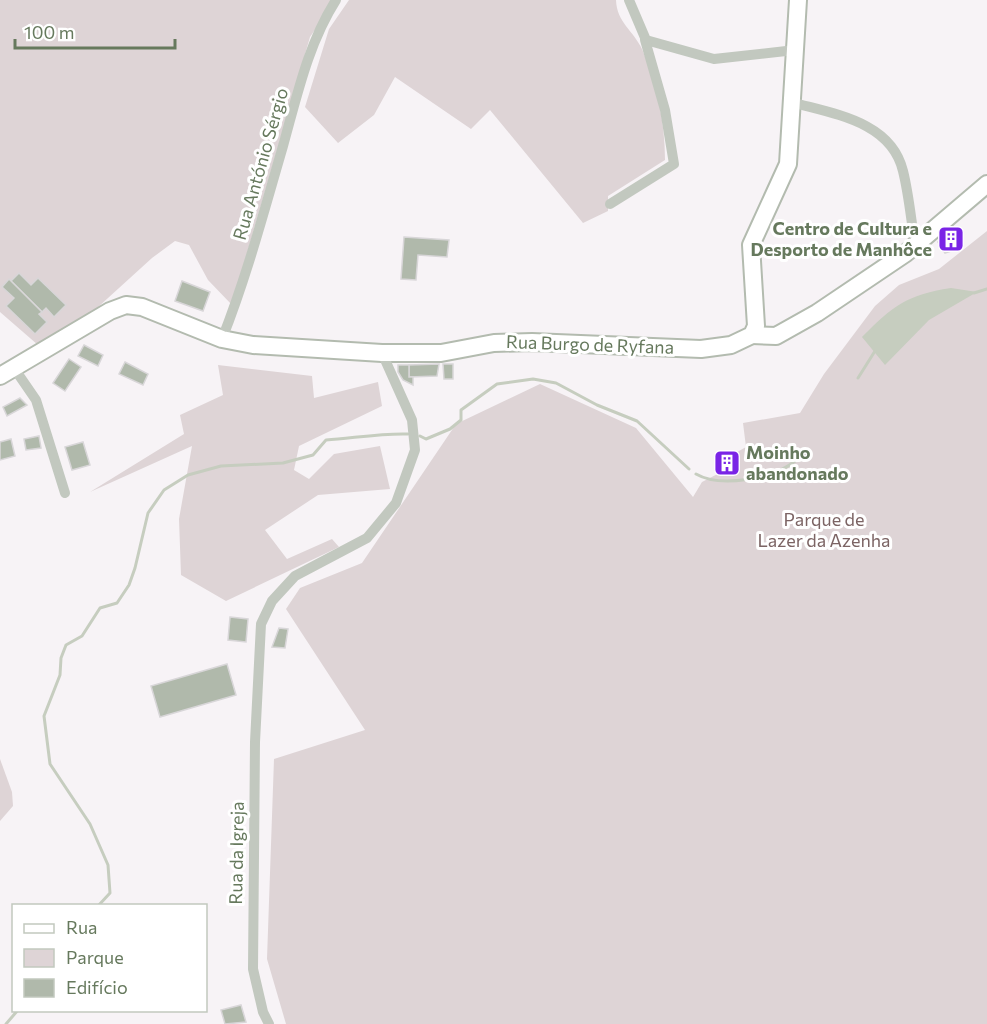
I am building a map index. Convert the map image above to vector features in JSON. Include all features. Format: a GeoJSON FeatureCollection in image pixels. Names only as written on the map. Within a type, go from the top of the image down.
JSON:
{"type":"FeatureCollection","features":[{"type":"Feature","properties":{"kind":"main road"},"geometry":{"type":"LineString","coordinates":[[752,335],[757,317],[751,245],[788,164],[798,0]]}},
{"type":"Feature","properties":{"kind":"main road","name":"Rua Burgo de Ryfana"},"geometry":{"type":"LineString","coordinates":[[7,372],[110,310],[126,305],[142,307],[222,339],[253,345],[381,353],[441,353],[494,343],[532,342],[701,349],[730,345],[752,335],[776,336],[817,313],[915,244],[987,184]]}},
{"type":"Feature","properties":{"kind":"street","name":"Rua António Sérgio"},"geometry":{"type":"LineString","coordinates":[[222,339],[245,281],[303,75],[323,21],[336,0]]}},
{"type":"Feature","properties":{"kind":"street"},"geometry":{"type":"LineString","coordinates":[[610,204],[674,164],[665,110],[645,40],[629,0]]}},
{"type":"Feature","properties":{"kind":"street"},"geometry":{"type":"LineString","coordinates":[[645,40],[714,59],[795,50]]}},
{"type":"Feature","properties":{"kind":"street"},"geometry":{"type":"LineString","coordinates":[[791,102],[866,125],[891,145],[903,170],[915,244]]}},
{"type":"Feature","properties":{"kind":"street","name":"Rua da Igreja"},"geometry":{"type":"LineString","coordinates":[[269,1024],[263,1012],[253,969],[257,680],[261,624],[272,601],[295,576],[368,538],[397,501],[415,450],[412,420],[381,353]]}},
{"type":"Feature","properties":{"kind":"street"},"geometry":{"type":"LineString","coordinates":[[7,372],[36,400],[65,493]]}},
{"type":"Feature","properties":{"kind":"green space"},"geometry":{"type":"Polygon","coordinates":[[[0,0],[335,0],[310,37],[232,305],[208,280],[189,245],[175,241],[152,258],[97,308],[38,345],[0,312],[0,0]]]}},
{"type":"Feature","properties":{"kind":"green space"},"geometry":{"type":"Polygon","coordinates":[[[349,0],[616,0],[619,15],[642,49],[652,76],[662,117],[665,160],[608,196],[608,211],[583,223],[490,110],[471,129],[395,77],[374,115],[338,143],[305,107],[329,29],[349,0]]]}},
{"type":"Feature","properties":{"kind":"green space","name":"Parque de Lazer da Azenha"},"geometry":{"type":"Polygon","coordinates":[[[987,231],[987,1024],[286,1024],[267,959],[274,759],[365,730],[286,609],[300,588],[362,563],[456,424],[540,384],[636,428],[693,497],[702,482],[737,464],[732,455],[746,447],[743,423],[800,413],[824,374],[875,306],[899,285],[939,269],[987,231]]]}},
{"type":"Feature","properties":{"kind":"green space"},"geometry":{"type":"Polygon","coordinates":[[[218,365],[312,376],[314,398],[378,382],[382,406],[299,446],[294,470],[309,479],[334,454],[380,446],[390,489],[318,495],[265,530],[287,559],[332,539],[339,547],[226,601],[181,575],[179,519],[192,446],[90,492],[184,434],[180,415],[223,395],[218,365]]]}},
{"type":"Feature","properties":{"kind":"green space"},"geometry":{"type":"Polygon","coordinates":[[[0,759],[12,792],[13,806],[0,821],[0,759]]]}},
{"type":"Feature","properties":{"kind":"shaded area"},"geometry":{"type":"Polygon","coordinates":[[[951,288],[977,292],[929,320],[885,365],[862,337],[883,317],[911,298],[951,288]]]}},
{"type":"Feature","properties":{"kind":"building","name":"Centro de Cultura e Desporto de Manhôce"},"geometry":{"type":"Polygon","coordinates":[[[960,229],[963,235],[950,243],[954,250],[945,253],[938,242],[960,229]]]}},
{"type":"Feature","properties":{"kind":"building"},"geometry":{"type":"Polygon","coordinates":[[[404,237],[449,240],[447,257],[418,255],[416,280],[401,279],[404,237]]]}},
{"type":"Feature","properties":{"kind":"building"},"geometry":{"type":"Polygon","coordinates":[[[19,273],[31,285],[38,278],[66,305],[54,317],[46,308],[42,312],[11,281],[19,273]]]}},
{"type":"Feature","properties":{"kind":"building"},"geometry":{"type":"Polygon","coordinates":[[[9,279],[42,312],[39,314],[47,322],[35,334],[6,306],[14,298],[2,287],[9,279]]]}},
{"type":"Feature","properties":{"kind":"building"},"geometry":{"type":"Polygon","coordinates":[[[182,281],[210,292],[203,311],[175,301],[182,281]]]}},
{"type":"Feature","properties":{"kind":"building"},"geometry":{"type":"Polygon","coordinates":[[[84,345],[103,355],[98,366],[78,356],[84,345]]]}},
{"type":"Feature","properties":{"kind":"building"},"geometry":{"type":"Polygon","coordinates":[[[69,359],[81,367],[65,391],[53,383],[69,359]]]}},
{"type":"Feature","properties":{"kind":"building"},"geometry":{"type":"Polygon","coordinates":[[[125,362],[148,374],[143,385],[119,374],[125,362]]]}},
{"type":"Feature","properties":{"kind":"building"},"geometry":{"type":"Polygon","coordinates":[[[439,364],[437,376],[409,377],[409,365],[439,364]]]}},
{"type":"Feature","properties":{"kind":"building"},"geometry":{"type":"Polygon","coordinates":[[[443,364],[453,364],[453,379],[444,379],[443,364]]]}},
{"type":"Feature","properties":{"kind":"building"},"geometry":{"type":"Polygon","coordinates":[[[398,365],[409,365],[409,377],[413,377],[413,385],[403,380],[398,372],[398,365]]]}},
{"type":"Feature","properties":{"kind":"building"},"geometry":{"type":"Polygon","coordinates":[[[20,398],[27,405],[7,416],[3,407],[20,398]]]}},
{"type":"Feature","properties":{"kind":"building"},"geometry":{"type":"Polygon","coordinates":[[[39,436],[41,448],[26,450],[24,439],[39,436]]]}},
{"type":"Feature","properties":{"kind":"building"},"geometry":{"type":"Polygon","coordinates":[[[11,439],[15,456],[0,460],[0,442],[11,439]]]}},
{"type":"Feature","properties":{"kind":"building"},"geometry":{"type":"Polygon","coordinates":[[[83,442],[90,465],[72,470],[65,447],[83,442]]]}},
{"type":"Feature","properties":{"kind":"building","name":"Moinho abandonado"},"geometry":{"type":"Polygon","coordinates":[[[732,455],[737,464],[721,472],[717,463],[732,455]]]}},
{"type":"Feature","properties":{"kind":"building"},"geometry":{"type":"Polygon","coordinates":[[[230,617],[248,619],[246,642],[228,640],[230,617]]]}},
{"type":"Feature","properties":{"kind":"building"},"geometry":{"type":"Polygon","coordinates":[[[279,628],[288,629],[285,648],[272,647],[279,628]]]}},
{"type":"Feature","properties":{"kind":"building"},"geometry":{"type":"Polygon","coordinates":[[[227,664],[236,695],[160,717],[151,686],[227,664]]]}},
{"type":"Feature","properties":{"kind":"building"},"geometry":{"type":"Polygon","coordinates":[[[241,1005],[246,1022],[225,1024],[221,1010],[241,1005]]]}},
{"type":"Feature","properties":{"kind":"waterway"},"geometry":{"type":"LineString","coordinates":[[974,293],[987,289]]}},
{"type":"Feature","properties":{"kind":"waterway"},"geometry":{"type":"LineString","coordinates":[[858,378],[875,351]]}},
{"type":"Feature","properties":{"kind":"waterway"},"geometry":{"type":"LineString","coordinates":[[420,436],[426,439],[450,429],[461,420],[461,410],[497,384],[533,379],[556,383],[597,405],[637,421],[689,469]]}},
{"type":"Feature","properties":{"kind":"waterway"},"geometry":{"type":"LineString","coordinates":[[100,904],[110,893],[108,865],[90,824],[50,764],[44,716],[60,675],[61,658],[66,645],[82,636],[100,608],[117,603],[129,585],[148,513],[164,490],[188,475],[221,466],[283,463],[313,455],[326,440],[408,434]]}},
{"type":"Feature","properties":{"kind":"waterway"},"geometry":{"type":"LineString","coordinates":[[696,474],[719,480],[747,480],[774,473],[795,461]]}},
{"type":"Feature","properties":{"kind":"waterway"},"geometry":{"type":"LineString","coordinates":[[6,1024],[16,1012]]}},
{"type":"Feature","properties":{"kind":"place","name":"Centro de Cultura e Desporto de Manhôce"},"geometry":{"type":"Point","coordinates":[951,239]}},
{"type":"Feature","properties":{"kind":"place","name":"Moinho abandonado"},"geometry":{"type":"Point","coordinates":[727,463]}}]}
